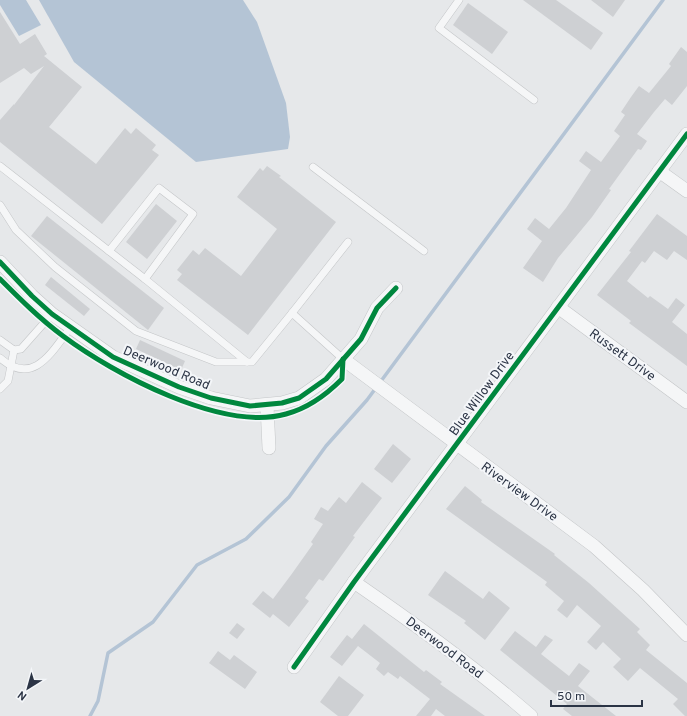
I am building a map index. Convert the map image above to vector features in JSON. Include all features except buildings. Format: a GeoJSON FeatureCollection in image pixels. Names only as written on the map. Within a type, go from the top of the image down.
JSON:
{"type":"FeatureCollection","features":[{"type":"Feature","properties":{"kind":"street","name":"Blue Willow Drive"},"geometry":{"type":"LineString","coordinates":[[294,667],[354,582],[687,134]]}},
{"type":"Feature","properties":{"kind":"street"},"geometry":{"type":"LineString","coordinates":[[659,171],[687,191]]}},
{"type":"Feature","properties":{"kind":"street","name":"Deerwood Road"},"geometry":{"type":"LineString","coordinates":[[0,262],[32,296],[52,314],[113,357],[179,387],[232,404],[250,406],[267,406],[299,398],[313,390],[326,379],[361,339],[377,308],[396,288]]}},
{"type":"Feature","properties":{"kind":"street","name":"Russett Drive"},"geometry":{"type":"LineString","coordinates":[[558,307],[687,402]]}},
{"type":"Feature","properties":{"kind":"street","name":"Riverview Drive"},"geometry":{"type":"LineString","coordinates":[[343,359],[355,370],[367,376],[457,445],[594,546],[642,590],[687,635]]}},
{"type":"Feature","properties":{"kind":"street"},"geometry":{"type":"LineString","coordinates":[[267,406],[269,448]]}},
{"type":"Feature","properties":{"kind":"street","name":"Deerwood Road"},"geometry":{"type":"LineString","coordinates":[[354,582],[423,630],[499,688],[531,716]]}},
{"type":"Feature","properties":{"kind":"lane"},"geometry":{"type":"LineString","coordinates":[[459,0],[440,28],[534,100]]}},
{"type":"Feature","properties":{"kind":"lane"},"geometry":{"type":"LineString","coordinates":[[0,166],[145,279],[247,362]]}},
{"type":"Feature","properties":{"kind":"lane"},"geometry":{"type":"LineString","coordinates":[[313,167],[424,251]]}},
{"type":"Feature","properties":{"kind":"lane"},"geometry":{"type":"LineString","coordinates":[[109,251],[160,188],[193,214],[145,279]]}},
{"type":"Feature","properties":{"kind":"lane"},"geometry":{"type":"LineString","coordinates":[[0,205],[16,230],[55,267],[136,331],[216,362],[252,362],[348,242]]}},
{"type":"Feature","properties":{"kind":"lane"},"geometry":{"type":"LineString","coordinates":[[292,313],[343,359]]}},
{"type":"Feature","properties":{"kind":"lane"},"geometry":{"type":"LineString","coordinates":[[0,340],[14,350],[21,349],[52,314]]}},
{"type":"Feature","properties":{"kind":"lane"},"geometry":{"type":"LineString","coordinates":[[0,358],[12,367],[21,369],[40,365],[50,356],[70,328]]}},
{"type":"Feature","properties":{"kind":"lane"},"geometry":{"type":"LineString","coordinates":[[0,389],[8,381],[12,367],[14,350]]}},
{"type":"Feature","properties":{"kind":"water"},"geometry":{"type":"Polygon","coordinates":[[[0,0],[26,0],[41,25],[19,36],[0,5],[0,0]]]}},
{"type":"Feature","properties":{"kind":"water"},"geometry":{"type":"Polygon","coordinates":[[[39,0],[243,0],[257,22],[286,103],[290,137],[288,149],[196,162],[74,62],[39,0]]]}},
{"type":"Feature","properties":{"kind":"waterway"},"geometry":{"type":"LineString","coordinates":[[90,716],[98,701],[108,653],[153,622],[197,565],[246,539],[289,497],[326,446],[367,400],[663,0]]}},
{"type":"Feature","properties":{"kind":"cycle path"},"geometry":{"type":"LineString","coordinates":[[294,667],[354,582],[687,134]]}},
{"type":"Feature","properties":{"kind":"cycle path"},"geometry":{"type":"LineString","coordinates":[[0,262],[32,296],[52,314],[113,357],[179,387],[211,398],[250,406],[282,403],[299,398],[326,379],[361,339],[377,308],[396,288]]}},
{"type":"Feature","properties":{"kind":"cycle path"},"geometry":{"type":"LineString","coordinates":[[0,279],[30,309],[63,336],[110,367],[170,396],[201,407],[231,415],[260,417],[286,414],[310,405],[323,396],[342,379],[343,359]]}}]}
